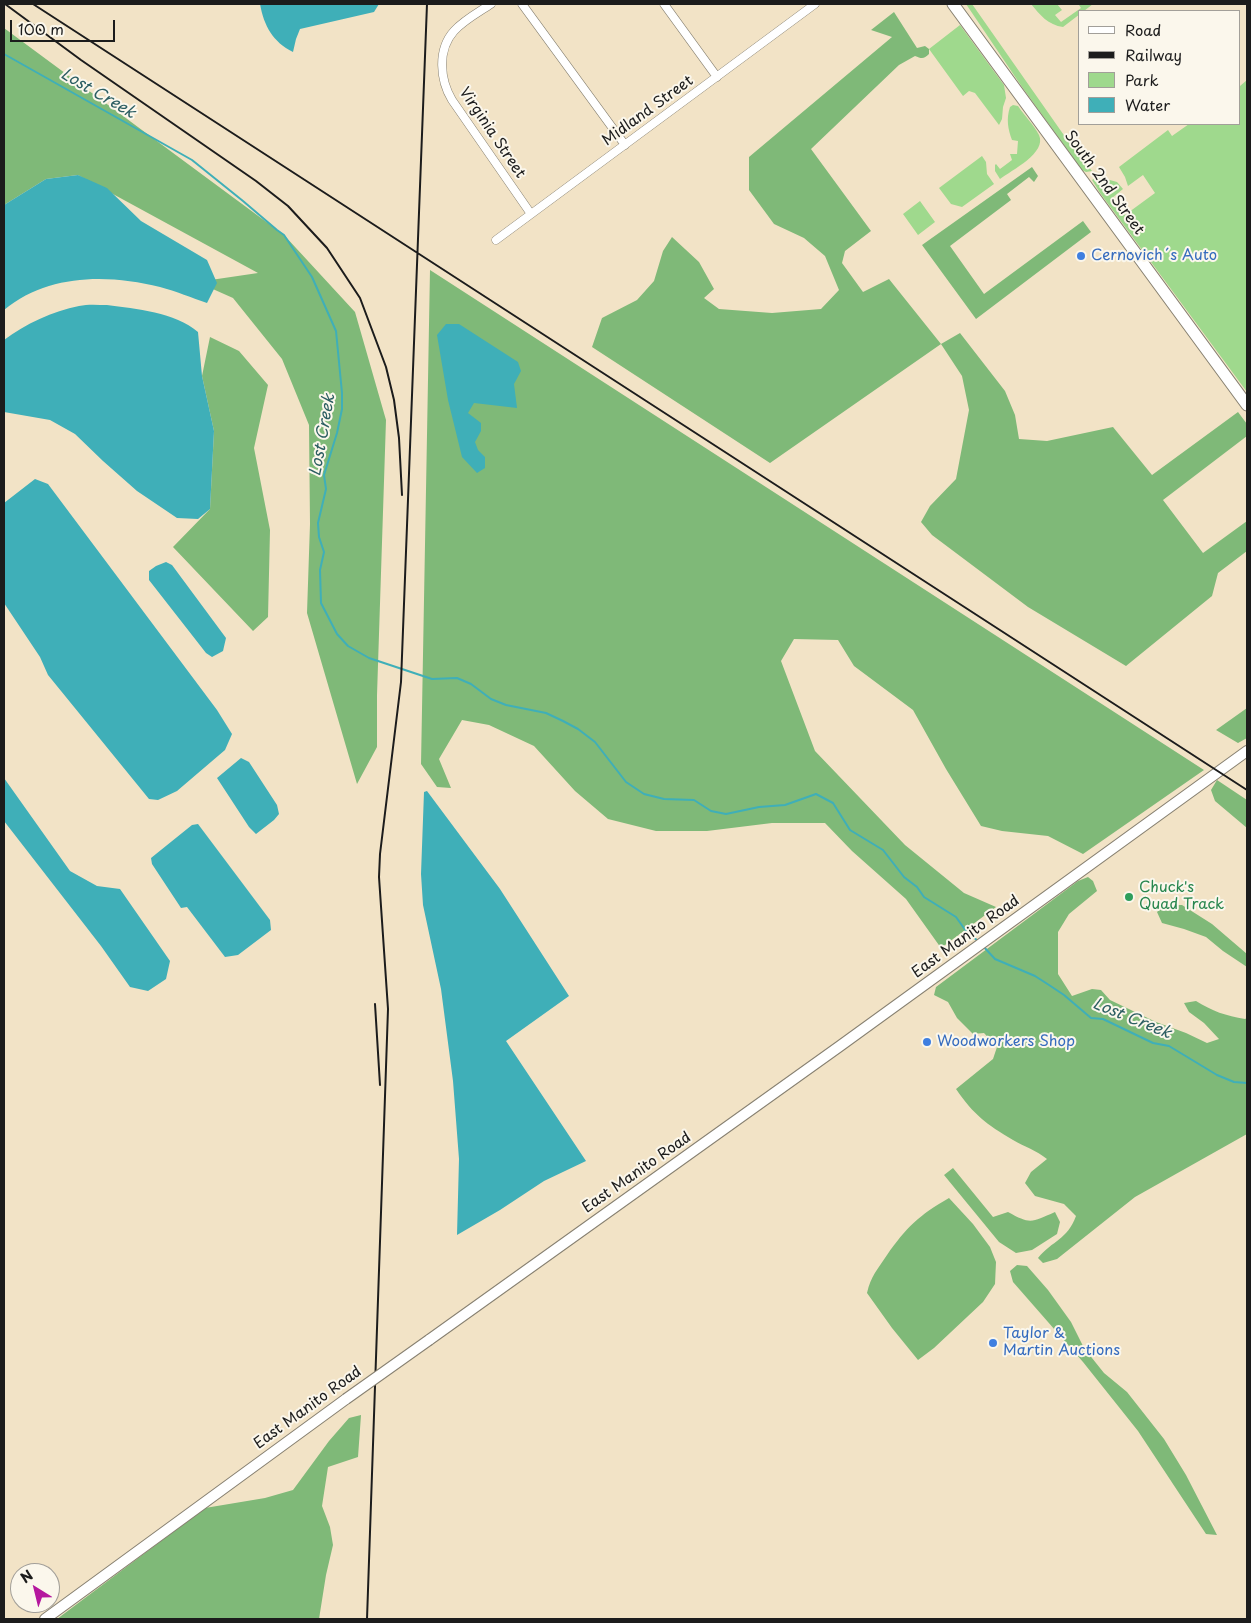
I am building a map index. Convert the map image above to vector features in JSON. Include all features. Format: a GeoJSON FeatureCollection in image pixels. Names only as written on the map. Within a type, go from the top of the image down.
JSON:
{"type":"FeatureCollection","features":[{"type":"Feature","properties":{"kind":"main road","name":"South 2nd Street"},"geometry":{"type":"LineString","coordinates":[[953,4],[1247,405]]}},
{"type":"Feature","properties":{"kind":"street","name":"Virginia Street"},"geometry":{"type":"LineString","coordinates":[[491,4],[452,34],[444,48],[442,63],[444,84],[452,100],[531,214]]}},
{"type":"Feature","properties":{"kind":"street"},"geometry":{"type":"LineString","coordinates":[[522,4],[625,145]]}},
{"type":"Feature","properties":{"kind":"street"},"geometry":{"type":"LineString","coordinates":[[664,4],[717,77]]}},
{"type":"Feature","properties":{"kind":"street","name":"Midland Street"},"geometry":{"type":"LineString","coordinates":[[496,240],[717,77],[810,5]]}},
{"type":"Feature","properties":{"kind":"street","name":"East Manito Road"},"geometry":{"type":"LineString","coordinates":[[45,1619],[346,1399],[1002,930],[1247,751]]}},
{"type":"Feature","properties":{"kind":"green space"},"geometry":{"type":"Polygon","coordinates":[[[966,4],[972,4],[1068,141],[1092,171],[1086,172],[1082,170],[1022,87],[966,4]]]}},
{"type":"Feature","properties":{"kind":"green space"},"geometry":{"type":"Polygon","coordinates":[[[1031,4],[1057,4],[1062,10],[1055,15],[1061,22],[1078,10],[1078,16],[1063,27],[1049,22],[1031,4]]]}},
{"type":"Feature","properties":{"kind":"green space"},"geometry":{"type":"Polygon","coordinates":[[[1080,4],[1093,4],[1085,10],[1078,10],[1081,8],[1080,4]]]}},
{"type":"Feature","properties":{"kind":"green space"},"geometry":{"type":"Polygon","coordinates":[[[894,12],[917,48],[925,46],[929,49],[929,54],[923,58],[915,56],[899,65],[811,149],[871,231],[845,251],[842,263],[863,292],[889,279],[941,344],[770,463],[592,347],[602,318],[637,300],[654,281],[663,251],[672,237],[699,262],[714,289],[704,298],[719,309],[772,313],[821,309],[839,290],[825,256],[804,238],[774,224],[749,190],[749,157],[892,37],[871,30],[894,12]]]}},
{"type":"Feature","properties":{"kind":"green space"},"geometry":{"type":"Polygon","coordinates":[[[960,25],[1004,85],[1006,98],[999,125],[975,93],[969,91],[963,96],[929,49],[960,25]]]}},
{"type":"Feature","properties":{"kind":"green space"},"geometry":{"type":"Polygon","coordinates":[[[4,28],[284,235],[355,312],[386,420],[377,747],[357,784],[307,613],[310,524],[309,425],[282,359],[233,298],[197,282],[258,273],[78,175],[46,179],[4,205],[4,28]]]}},
{"type":"Feature","properties":{"kind":"green space"},"geometry":{"type":"Polygon","coordinates":[[[1247,80],[1247,392],[1092,180],[1099,177],[1117,182],[1123,189],[1112,198],[1125,215],[1155,193],[1143,175],[1128,186],[1119,167],[1168,130],[1172,136],[1188,125],[1241,125],[1241,85],[1247,80]]]}},
{"type":"Feature","properties":{"kind":"green space"},"geometry":{"type":"Polygon","coordinates":[[[1013,105],[1018,106],[1032,124],[1039,135],[1040,142],[1038,148],[1027,160],[1000,179],[995,171],[995,165],[1000,169],[1012,160],[1010,154],[1017,154],[1018,141],[1012,140],[1008,124],[1010,107],[1013,105]]]}},
{"type":"Feature","properties":{"kind":"green space"},"geometry":{"type":"Polygon","coordinates":[[[982,156],[986,162],[987,174],[994,184],[962,207],[951,204],[939,188],[982,156]]]}},
{"type":"Feature","properties":{"kind":"green space"},"geometry":{"type":"Polygon","coordinates":[[[1032,167],[1038,176],[1034,182],[1029,177],[1007,194],[1011,200],[950,246],[984,294],[1083,221],[1091,232],[976,319],[922,245],[1032,167]]]}},
{"type":"Feature","properties":{"kind":"green space"},"geometry":{"type":"Polygon","coordinates":[[[920,201],[935,222],[918,235],[903,214],[920,201]]]}},
{"type":"Feature","properties":{"kind":"green space"},"geometry":{"type":"Polygon","coordinates":[[[430,270],[1204,770],[1083,854],[1048,836],[1002,831],[981,826],[913,710],[854,666],[838,640],[794,639],[781,661],[815,751],[905,845],[964,893],[996,907],[941,948],[906,899],[852,851],[825,823],[772,823],[707,831],[656,831],[608,819],[575,791],[534,746],[489,725],[462,720],[439,759],[451,788],[437,787],[421,764],[430,270]]]}},
{"type":"Feature","properties":{"kind":"green space"},"geometry":{"type":"Polygon","coordinates":[[[960,333],[1005,391],[1015,415],[1019,439],[1047,441],[1113,427],[1152,475],[1238,412],[1247,424],[1247,436],[1163,500],[1203,553],[1247,521],[1247,551],[1218,573],[1212,596],[1126,666],[1028,607],[932,535],[921,522],[930,506],[956,479],[969,410],[962,376],[941,344],[960,333]]]}},
{"type":"Feature","properties":{"kind":"green space"},"geometry":{"type":"Polygon","coordinates":[[[210,337],[239,351],[268,385],[254,448],[270,530],[268,617],[253,631],[173,547],[210,509],[214,431],[202,376],[210,337]]]}},
{"type":"Feature","properties":{"kind":"green space"},"geometry":{"type":"Polygon","coordinates":[[[1247,708],[1247,738],[1238,743],[1216,730],[1247,708]]]}},
{"type":"Feature","properties":{"kind":"green space"},"geometry":{"type":"Polygon","coordinates":[[[1217,780],[1247,800],[1247,828],[1215,801],[1211,790],[1217,780]]]}},
{"type":"Feature","properties":{"kind":"green space"},"geometry":{"type":"Polygon","coordinates":[[[1088,877],[1093,881],[1097,891],[1069,914],[1058,932],[1058,974],[1072,996],[1092,989],[1101,990],[1110,1000],[1207,1043],[1219,1039],[1204,1023],[1189,1012],[1184,1003],[1196,1001],[1225,1015],[1247,1018],[1247,1134],[1135,1197],[1057,1259],[1043,1263],[1038,1258],[1064,1235],[1076,1216],[1064,1204],[1035,1196],[1025,1183],[1031,1172],[1047,1159],[988,1124],[969,1106],[956,1089],[993,1059],[997,1047],[984,1033],[973,1034],[957,1018],[948,1002],[934,995],[936,987],[1078,881],[1088,877]]]}},
{"type":"Feature","properties":{"kind":"green space"},"geometry":{"type":"Polygon","coordinates":[[[1164,905],[1182,905],[1212,924],[1247,954],[1247,967],[1206,937],[1162,923],[1157,912],[1164,905]]]}},
{"type":"Feature","properties":{"kind":"green space"},"geometry":{"type":"Polygon","coordinates":[[[953,1168],[993,1217],[1008,1212],[1022,1219],[1032,1221],[1055,1212],[1060,1222],[1057,1234],[1032,1250],[1016,1253],[999,1242],[944,1175],[953,1168]]]}},
{"type":"Feature","properties":{"kind":"green space"},"geometry":{"type":"Polygon","coordinates":[[[949,1198],[973,1224],[990,1247],[996,1262],[995,1284],[983,1302],[934,1348],[918,1360],[867,1293],[875,1273],[900,1237],[921,1216],[949,1198]]]}},
{"type":"Feature","properties":{"kind":"green space"},"geometry":{"type":"Polygon","coordinates":[[[1017,1265],[1027,1266],[1048,1290],[1071,1322],[1084,1348],[1104,1373],[1127,1392],[1164,1439],[1186,1475],[1217,1535],[1206,1534],[1138,1431],[1083,1362],[1013,1282],[1010,1271],[1017,1265]]]}},
{"type":"Feature","properties":{"kind":"green space"},"geometry":{"type":"Polygon","coordinates":[[[361,1415],[358,1457],[328,1467],[322,1506],[330,1527],[333,1545],[319,1619],[57,1619],[205,1508],[265,1498],[293,1490],[329,1441],[349,1418],[361,1415]]]}},
{"type":"Feature","properties":{"kind":"water"},"geometry":{"type":"Polygon","coordinates":[[[260,4],[379,4],[374,12],[300,29],[293,52],[280,43],[270,32],[260,4]]]}},
{"type":"Feature","properties":{"kind":"water"},"geometry":{"type":"Polygon","coordinates":[[[78,175],[107,188],[141,221],[207,260],[217,283],[207,303],[160,287],[119,280],[99,279],[59,283],[39,289],[21,298],[4,310],[4,205],[46,179],[78,175]]]}},
{"type":"Feature","properties":{"kind":"water"},"geometry":{"type":"Polygon","coordinates":[[[82,305],[107,305],[155,312],[189,325],[198,332],[202,376],[214,431],[210,509],[198,519],[177,518],[137,491],[75,434],[50,420],[4,412],[4,340],[30,324],[59,311],[82,305]]]}},
{"type":"Feature","properties":{"kind":"water"},"geometry":{"type":"Polygon","coordinates":[[[446,324],[459,324],[518,362],[521,371],[514,384],[517,408],[474,403],[468,413],[481,423],[481,431],[475,442],[478,450],[485,457],[485,468],[477,473],[462,457],[448,400],[437,335],[446,324]]]}},
{"type":"Feature","properties":{"kind":"water"},"geometry":{"type":"Polygon","coordinates":[[[35,479],[48,484],[217,710],[232,734],[225,750],[177,791],[158,800],[149,799],[48,675],[40,657],[4,603],[4,503],[35,479]]]}},
{"type":"Feature","properties":{"kind":"water"},"geometry":{"type":"Polygon","coordinates":[[[166,562],[172,565],[226,638],[223,651],[212,657],[206,653],[149,580],[149,571],[166,562]]]}},
{"type":"Feature","properties":{"kind":"water"},"geometry":{"type":"Polygon","coordinates":[[[241,758],[249,762],[277,805],[279,814],[256,834],[249,827],[217,778],[241,758]]]}},
{"type":"Feature","properties":{"kind":"water"},"geometry":{"type":"Polygon","coordinates":[[[4,778],[70,871],[97,886],[120,889],[170,961],[166,979],[148,991],[130,987],[101,946],[4,821],[4,778]]]}},
{"type":"Feature","properties":{"kind":"water"},"geometry":{"type":"Polygon","coordinates":[[[427,791],[500,889],[569,996],[506,1041],[586,1161],[544,1181],[457,1235],[459,1159],[453,1081],[441,989],[423,905],[421,874],[424,792],[427,791]]]}},
{"type":"Feature","properties":{"kind":"water"},"geometry":{"type":"Polygon","coordinates":[[[198,824],[270,920],[271,930],[238,955],[225,957],[187,907],[181,908],[152,864],[151,858],[192,825],[198,824]]]}},
{"type":"Feature","properties":{"kind":"waterway","name":"Lost Creek"},"geometry":{"type":"LineString","coordinates":[[4,54],[192,160],[284,235],[312,277],[336,331],[342,393],[342,409],[324,475],[326,489],[318,523],[319,537],[324,552],[320,570],[321,603],[337,634],[348,646],[369,658],[432,679],[457,678],[471,684],[491,699],[506,705],[546,713],[563,721],[578,729],[595,742],[626,782],[644,794],[664,799],[694,800],[711,811],[726,814],[759,807],[785,805],[816,794],[833,803],[850,830],[883,850],[904,877],[917,887],[924,897],[956,917],[966,931],[978,941]]}},
{"type":"Feature","properties":{"kind":"waterway","name":"Lost Creek"},"geometry":{"type":"LineString","coordinates":[[983,946],[995,959],[1035,976],[1064,995],[1091,1018],[1103,1019],[1153,1043],[1169,1046],[1217,1075],[1234,1082],[1247,1083]]}},
{"type":"Feature","properties":{"kind":"railway"},"geometry":{"type":"LineString","coordinates":[[5,4],[81,60],[256,181],[288,206],[327,248],[360,298],[386,367],[394,400],[399,438],[402,495]]}},
{"type":"Feature","properties":{"kind":"railway"},"geometry":{"type":"LineString","coordinates":[[33,4],[1247,790]]}},
{"type":"Feature","properties":{"kind":"railway"},"geometry":{"type":"LineString","coordinates":[[367,1619],[388,1009],[379,877],[380,854],[401,682],[427,4]]}},
{"type":"Feature","properties":{"kind":"railway"},"geometry":{"type":"LineString","coordinates":[[375,1004],[380,1085]]}},
{"type":"Feature","properties":{"kind":"place","name":"Cernovich´s Auto"},"geometry":{"type":"Point","coordinates":[1081,256]}},
{"type":"Feature","properties":{"kind":"place","name":"Chuck's Quad Track"},"geometry":{"type":"Point","coordinates":[1129,897]}},
{"type":"Feature","properties":{"kind":"place","name":"Woodworkers Shop"},"geometry":{"type":"Point","coordinates":[927,1042]}},
{"type":"Feature","properties":{"kind":"place","name":"Taylor & Martin Auctions"},"geometry":{"type":"Point","coordinates":[993,1343]}}]}
